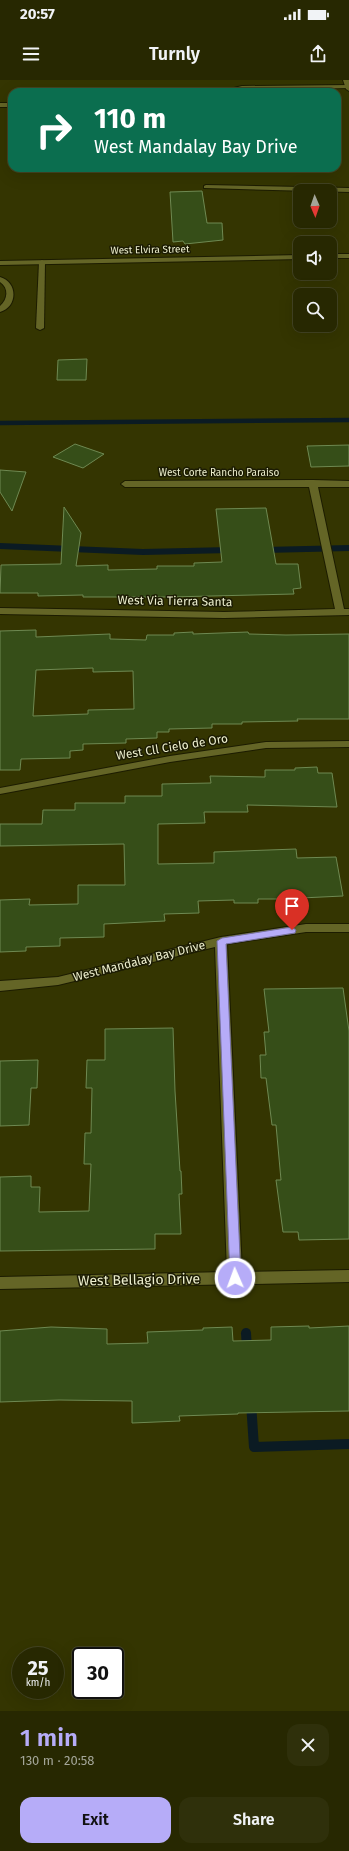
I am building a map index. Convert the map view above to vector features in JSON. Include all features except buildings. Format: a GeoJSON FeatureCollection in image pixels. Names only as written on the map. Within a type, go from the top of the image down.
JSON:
{"type":"FeatureCollection","features":[{"type":"Feature","properties":{"kind":"street"},"geometry":{"type":"LineString","coordinates":[[242,88],[348,85]]}},
{"type":"Feature","properties":{"kind":"street"},"geometry":{"type":"LineString","coordinates":[[206,187],[349,190]]}},
{"type":"Feature","properties":{"kind":"street"},"geometry":{"type":"LineString","coordinates":[[337,256],[349,256]]}},
{"type":"Feature","properties":{"kind":"street","name":"West Elvira Street"},"geometry":{"type":"LineString","coordinates":[[0,262],[293,257]]}},
{"type":"Feature","properties":{"kind":"street"},"geometry":{"type":"LineString","coordinates":[[40,328],[42,262]]}},
{"type":"Feature","properties":{"kind":"street"},"geometry":{"type":"LineString","coordinates":[[0,279],[8,285],[11,290],[8,304],[0,310]]}},
{"type":"Feature","properties":{"kind":"street","name":"West Corte Rancho Paraiso"},"geometry":{"type":"LineString","coordinates":[[125,484],[349,484]]}},
{"type":"Feature","properties":{"kind":"street"},"geometry":{"type":"LineString","coordinates":[[313,484],[344,612]]}},
{"type":"Feature","properties":{"kind":"street","name":"West Via Tierra Santa"},"geometry":{"type":"LineString","coordinates":[[0,611],[224,616],[344,612]]}},
{"type":"Feature","properties":{"kind":"street","name":"West Cll Cielo de Oro"},"geometry":{"type":"LineString","coordinates":[[0,791],[170,759],[266,745],[349,744]]}},
{"type":"Feature","properties":{"kind":"street","name":"West Mandalay Bay Drive"},"geometry":{"type":"LineString","coordinates":[[0,986],[58,981],[222,941],[306,928],[349,928]]}},
{"type":"Feature","properties":{"kind":"street"},"geometry":{"type":"LineString","coordinates":[[222,941],[235,1278]]}},
{"type":"Feature","properties":{"kind":"street","name":"West Bellagio Drive"},"geometry":{"type":"LineString","coordinates":[[0,1283],[349,1276]]}},
{"type":"Feature","properties":{"kind":"waterway"},"geometry":{"type":"LineString","coordinates":[[0,423],[349,420]]}},
{"type":"Feature","properties":{"kind":"waterway"},"geometry":{"type":"LineString","coordinates":[[0,546],[143,552],[230,550]]}},
{"type":"Feature","properties":{"kind":"waterway"},"geometry":{"type":"LineString","coordinates":[[264,550],[349,548]]}},
{"type":"Feature","properties":{"kind":"waterway"},"geometry":{"type":"LineString","coordinates":[[246,1333],[247,1349]]}},
{"type":"Feature","properties":{"kind":"waterway"},"geometry":{"type":"LineString","coordinates":[[251,1403],[254,1447],[349,1444]]}},
{"type":"Feature","properties":{"kind":"route"},"geometry":{"type":"LineString","coordinates":[[235,1278],[222,941],[292,930]]}}]}
